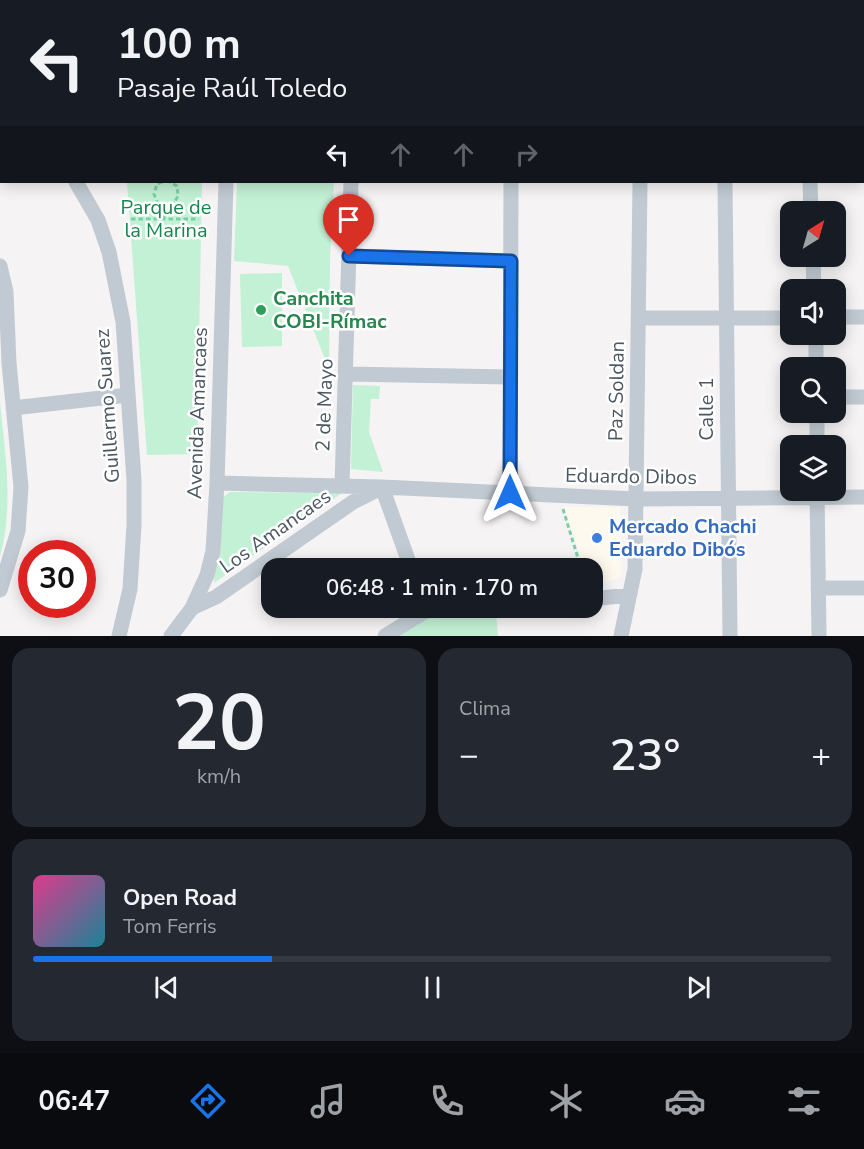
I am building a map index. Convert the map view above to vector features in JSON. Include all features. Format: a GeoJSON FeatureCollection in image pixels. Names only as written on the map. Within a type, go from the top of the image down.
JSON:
{"type":"FeatureCollection","features":[{"type":"Feature","properties":{"kind":"street","name":"Guillermo Suarez"},"geometry":{"type":"LineString","coordinates":[[77,183],[98,220],[109,252],[123,322],[134,480],[133,561],[130,589],[119,636]]}},
{"type":"Feature","properties":{"kind":"street","name":"Avenida Amancaes"},"geometry":{"type":"LineString","coordinates":[[171,636],[192,608],[207,575],[213,551],[226,183]]}},
{"type":"Feature","properties":{"kind":"street","name":"2 de Mayo"},"geometry":{"type":"LineString","coordinates":[[342,486],[351,183]]}},
{"type":"Feature","properties":{"kind":"street"},"geometry":{"type":"LineString","coordinates":[[510,493],[511,183]]}},
{"type":"Feature","properties":{"kind":"street","name":"Paz Soldan"},"geometry":{"type":"LineString","coordinates":[[621,636],[635,569],[640,183]]}},
{"type":"Feature","properties":{"kind":"street","name":"Calle 1"},"geometry":{"type":"LineString","coordinates":[[725,183],[730,636]]}},
{"type":"Feature","properties":{"kind":"street"},"geometry":{"type":"LineString","coordinates":[[810,183],[811,201]]}},
{"type":"Feature","properties":{"kind":"street"},"geometry":{"type":"LineString","coordinates":[[349,256],[511,261]]}},
{"type":"Feature","properties":{"kind":"street"},"geometry":{"type":"LineString","coordinates":[[0,266],[6,291],[9,363],[21,487],[18,531],[0,590]]}},
{"type":"Feature","properties":{"kind":"street"},"geometry":{"type":"LineString","coordinates":[[846,318],[864,317]]}},
{"type":"Feature","properties":{"kind":"street"},"geometry":{"type":"LineString","coordinates":[[638,318],[780,318]]}},
{"type":"Feature","properties":{"kind":"street"},"geometry":{"type":"LineString","coordinates":[[346,374],[510,377]]}},
{"type":"Feature","properties":{"kind":"street"},"geometry":{"type":"LineString","coordinates":[[13,408],[128,395]]}},
{"type":"Feature","properties":{"kind":"street"},"geometry":{"type":"LineString","coordinates":[[846,396],[864,397]]}},
{"type":"Feature","properties":{"kind":"street","name":"Eduardo Dibos"},"geometry":{"type":"LineString","coordinates":[[217,483],[382,487],[636,499],[780,496]]}},
{"type":"Feature","properties":{"kind":"street"},"geometry":{"type":"LineString","coordinates":[[382,487],[407,558]]}},
{"type":"Feature","properties":{"kind":"street","name":"Los Amancaes"},"geometry":{"type":"LineString","coordinates":[[192,608],[216,597],[352,502],[382,487]]}},
{"type":"Feature","properties":{"kind":"street","name":"Eduardo Dibos"},"geometry":{"type":"LineString","coordinates":[[846,496],[864,497]]}},
{"type":"Feature","properties":{"kind":"street"},"geometry":{"type":"LineString","coordinates":[[817,501],[819,636]]}},
{"type":"Feature","properties":{"kind":"street"},"geometry":{"type":"LineString","coordinates":[[818,588],[864,588]]}},
{"type":"Feature","properties":{"kind":"street"},"geometry":{"type":"LineString","coordinates":[[603,598],[629,595]]}},
{"type":"Feature","properties":{"kind":"street"},"geometry":{"type":"LineString","coordinates":[[385,636],[412,618]]}},
{"type":"Feature","properties":{"kind":"path"},"geometry":{"type":"LineString","coordinates":[[160,183],[154,194],[157,202],[165,205],[174,203],[178,196],[177,186],[172,183]]}},
{"type":"Feature","properties":{"kind":"path"},"geometry":{"type":"LineString","coordinates":[[164,219],[165,205]]}},
{"type":"Feature","properties":{"kind":"path"},"geometry":{"type":"LineString","coordinates":[[131,219],[199,219]]}},
{"type":"Feature","properties":{"kind":"path"},"geometry":{"type":"LineString","coordinates":[[559,495],[578,558]]}},
{"type":"Feature","properties":{"kind":"shaded area","name":"Mercado Chachi Eduardo Dibós"},"geometry":{"type":"Polygon","coordinates":[[[563,507],[620,507],[621,576],[618,579],[603,582],[603,558],[581,558],[563,507]]]}},
{"type":"Feature","properties":{"kind":"green space","name":"Parque de la Marina"},"geometry":{"type":"Polygon","coordinates":[[[127,183],[202,183],[197,454],[147,455],[127,183]]]}},
{"type":"Feature","properties":{"kind":"green space"},"geometry":{"type":"Polygon","coordinates":[[[237,183],[334,183],[330,259],[329,369],[288,266],[234,261],[237,183]]]}},
{"type":"Feature","properties":{"kind":"green space","name":"Canchita COBI-Rímac"},"geometry":{"type":"Polygon","coordinates":[[[282,273],[282,346],[242,347],[240,274],[282,273]]]}},
{"type":"Feature","properties":{"kind":"green space"},"geometry":{"type":"Polygon","coordinates":[[[353,385],[380,386],[379,399],[371,399],[369,432],[383,472],[351,469],[353,385]]]}},
{"type":"Feature","properties":{"kind":"green space"},"geometry":{"type":"Polygon","coordinates":[[[0,402],[6,460],[7,519],[0,557],[0,402]]]}},
{"type":"Feature","properties":{"kind":"green space"},"geometry":{"type":"Polygon","coordinates":[[[230,492],[342,493],[214,583],[221,499],[230,492]]]}},
{"type":"Feature","properties":{"kind":"green space"},"geometry":{"type":"Polygon","coordinates":[[[422,618],[496,618],[498,636],[392,636],[422,618]]]}},
{"type":"Feature","properties":{"kind":"place","name":"Canchita COBI-Rímac"},"geometry":{"type":"Point","coordinates":[261,310]}},
{"type":"Feature","properties":{"kind":"place","name":"Mercado Chachi Eduardo Dibós"},"geometry":{"type":"Point","coordinates":[597,538]}},
{"type":"Feature","properties":{"kind":"route"},"geometry":{"type":"LineString","coordinates":[[349,256],[511,261],[510,493]]}}]}
